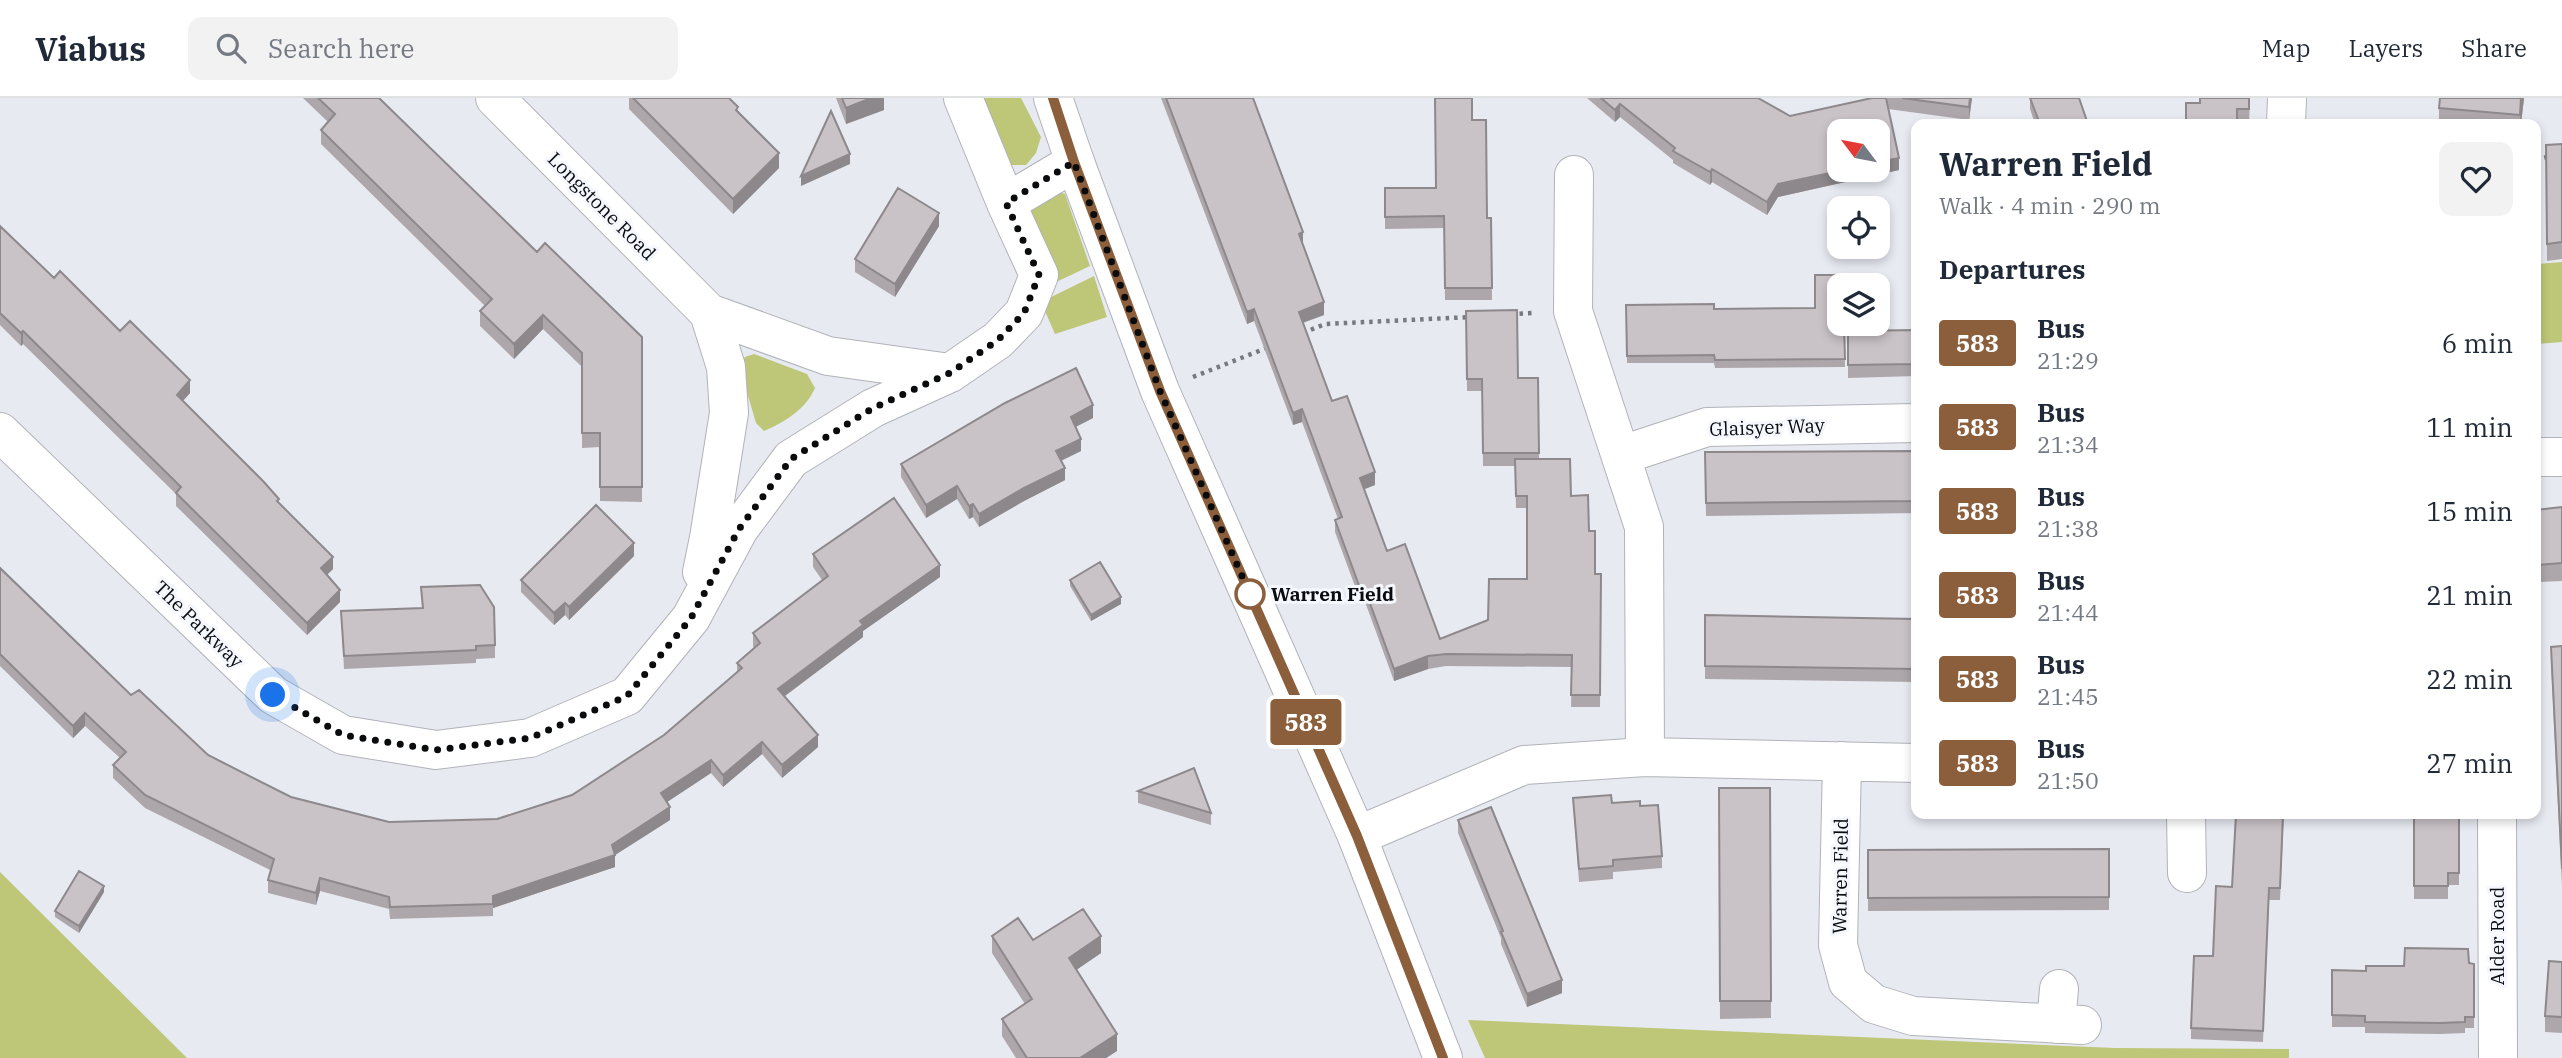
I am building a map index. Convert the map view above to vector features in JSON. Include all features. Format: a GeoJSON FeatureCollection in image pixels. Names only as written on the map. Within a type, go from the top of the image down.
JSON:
{"type":"FeatureCollection","features":[{"type":"Feature","properties":{"kind":"street","name":"Longstone Road"},"geometry":{"type":"LineString","coordinates":[[495,98],[709,313]]}},
{"type":"Feature","properties":{"kind":"street","name":"The Parkway"},"geometry":{"type":"LineString","coordinates":[[0,432],[273,695],[343,735],[436,750],[530,738],[627,696],[691,618],[739,529],[791,459],[873,408],[950,373],[998,340],[1024,313],[1039,275],[1006,203],[964,98]]}},
{"type":"Feature","properties":{"kind":"street"},"geometry":{"type":"LineString","coordinates":[[1053,98],[1074,162],[1160,391],[1357,836],[1443,1058]]}},
{"type":"Feature","properties":{"kind":"street"},"geometry":{"type":"LineString","coordinates":[[2286,119],[2287,98]]}},
{"type":"Feature","properties":{"kind":"street"},"geometry":{"type":"LineString","coordinates":[[1006,203],[1074,162]]}},
{"type":"Feature","properties":{"kind":"street"},"geometry":{"type":"LineString","coordinates":[[1574,175],[1573,311],[1644,527],[1645,757]]}},
{"type":"Feature","properties":{"kind":"street"},"geometry":{"type":"LineString","coordinates":[[709,313],[828,356],[950,373]]}},
{"type":"Feature","properties":{"kind":"street"},"geometry":{"type":"LineString","coordinates":[[691,618],[709,538],[729,412],[726,367],[709,313]]}},
{"type":"Feature","properties":{"kind":"street","name":"Glaisyer Way"},"geometry":{"type":"LineString","coordinates":[[1622,455],[1707,427],[1911,423]]}},
{"type":"Feature","properties":{"kind":"street"},"geometry":{"type":"LineString","coordinates":[[2541,457],[2562,457]]}},
{"type":"Feature","properties":{"kind":"street"},"geometry":{"type":"LineString","coordinates":[[1357,836],[1524,765],[1645,757],[1911,763]]}},
{"type":"Feature","properties":{"kind":"street","name":"Warren Field"},"geometry":{"type":"LineString","coordinates":[[1842,761],[1838,945],[1848,982],[1874,1004],[1913,1016],[2065,1013]]}},
{"type":"Feature","properties":{"kind":"street"},"geometry":{"type":"LineString","coordinates":[[2186,819],[2187,873]]}},
{"type":"Feature","properties":{"kind":"street","name":"Alder Road"},"geometry":{"type":"LineString","coordinates":[[2497,819],[2498,1058]]}},
{"type":"Feature","properties":{"kind":"path"},"geometry":{"type":"LineString","coordinates":[[2541,159],[2562,153]]}},
{"type":"Feature","properties":{"kind":"path"},"geometry":{"type":"LineString","coordinates":[[1504,315],[1573,311]]}},
{"type":"Feature","properties":{"kind":"path"},"geometry":{"type":"LineString","coordinates":[[1300,334],[1325,324],[1477,316]]}},
{"type":"Feature","properties":{"kind":"path"},"geometry":{"type":"LineString","coordinates":[[1160,391],[1274,345]]}},
{"type":"Feature","properties":{"kind":"green space"},"geometry":{"type":"Polygon","coordinates":[[[962,98],[1021,98],[1041,137],[1036,153],[1026,165],[1000,165],[962,98]]]}},
{"type":"Feature","properties":{"kind":"green space"},"geometry":{"type":"Polygon","coordinates":[[[1056,191],[1065,194],[1090,266],[1037,291],[1016,203],[1056,191]]]}},
{"type":"Feature","properties":{"kind":"green space"},"geometry":{"type":"Polygon","coordinates":[[[2562,262],[2562,342],[2541,344],[2541,264],[2562,262]]]}},
{"type":"Feature","properties":{"kind":"green space"},"geometry":{"type":"Polygon","coordinates":[[[1094,276],[1107,317],[1055,334],[1041,302],[1094,276]]]}},
{"type":"Feature","properties":{"kind":"green space"},"geometry":{"type":"Polygon","coordinates":[[[754,354],[807,374],[815,388],[794,414],[764,431],[756,423],[739,365],[745,357],[754,354]]]}},
{"type":"Feature","properties":{"kind":"green space"},"geometry":{"type":"Polygon","coordinates":[[[0,872],[187,1058],[0,1058],[0,872]]]}},
{"type":"Feature","properties":{"kind":"green space"},"geometry":{"type":"Polygon","coordinates":[[[1468,1020],[2115,1048],[2289,1049],[2289,1058],[1485,1058],[1468,1020]]]}},
{"type":"Feature","properties":{"kind":"building"},"geometry":{"type":"Polygon","coordinates":[[[318,98],[379,98],[537,252],[545,243],[642,337],[642,487],[600,487],[600,433],[582,433],[582,353],[543,315],[514,344],[480,311],[492,299],[321,130],[335,114],[318,98]]]}},
{"type":"Feature","properties":{"kind":"building"},"geometry":{"type":"Polygon","coordinates":[[[633,98],[729,98],[738,107],[736,110],[779,153],[733,199],[633,98]]]}},
{"type":"Feature","properties":{"kind":"building"},"geometry":{"type":"Polygon","coordinates":[[[842,98],[871,98],[846,108],[842,98]]]}},
{"type":"Feature","properties":{"kind":"building"},"geometry":{"type":"Polygon","coordinates":[[[1166,98],[1253,98],[1303,232],[1299,234],[1324,302],[1299,312],[1332,401],[1347,396],[1375,472],[1360,478],[1387,551],[1405,544],[1440,639],[1488,620],[1489,579],[1527,579],[1527,496],[1516,496],[1515,459],[1570,459],[1571,496],[1588,495],[1589,531],[1595,531],[1595,574],[1601,574],[1600,695],[1571,695],[1572,655],[1446,654],[1428,656],[1394,669],[1364,587],[1360,588],[1335,520],[1342,517],[1302,409],[1293,413],[1254,309],[1247,312],[1166,98]]]}},
{"type":"Feature","properties":{"kind":"building"},"geometry":{"type":"Polygon","coordinates":[[[1435,98],[1472,98],[1472,120],[1486,120],[1487,218],[1491,218],[1492,288],[1445,288],[1444,216],[1385,217],[1385,188],[1436,188],[1435,98]]]}},
{"type":"Feature","properties":{"kind":"building"},"geometry":{"type":"Polygon","coordinates":[[[1601,98],[1758,98],[1790,116],[1872,98],[1886,98],[1899,158],[1890,160],[1890,119],[1827,119],[1827,174],[1778,184],[1767,202],[1712,169],[1710,172],[1673,151],[1675,148],[1620,104],[1615,110],[1601,98]]]}},
{"type":"Feature","properties":{"kind":"building"},"geometry":{"type":"Polygon","coordinates":[[[1902,98],[1970,98],[1969,107],[1902,98]]]}},
{"type":"Feature","properties":{"kind":"building"},"geometry":{"type":"Polygon","coordinates":[[[2030,98],[2079,98],[2086,119],[2038,119],[2030,98]]]}},
{"type":"Feature","properties":{"kind":"building"},"geometry":{"type":"Polygon","coordinates":[[[2200,98],[2249,98],[2249,109],[2237,109],[2237,119],[2186,119],[2186,103],[2200,103],[2200,98]]]}},
{"type":"Feature","properties":{"kind":"building"},"geometry":{"type":"Polygon","coordinates":[[[2440,98],[2521,98],[2520,115],[2439,108],[2440,98]]]}},
{"type":"Feature","properties":{"kind":"building"},"geometry":{"type":"Polygon","coordinates":[[[831,111],[850,154],[801,176],[831,111]]]}},
{"type":"Feature","properties":{"kind":"building"},"geometry":{"type":"Polygon","coordinates":[[[2562,144],[2562,242],[2547,244],[2546,145],[2562,144]]]}},
{"type":"Feature","properties":{"kind":"building"},"geometry":{"type":"Polygon","coordinates":[[[898,188],[939,213],[895,284],[855,259],[898,188]]]}},
{"type":"Feature","properties":{"kind":"building"},"geometry":{"type":"Polygon","coordinates":[[[0,226],[54,278],[60,271],[120,331],[130,321],[190,380],[177,395],[263,481],[279,499],[277,501],[333,557],[321,568],[340,590],[307,623],[176,493],[181,487],[23,331],[21,333],[0,313],[0,226]]]}},
{"type":"Feature","properties":{"kind":"building"},"geometry":{"type":"Polygon","coordinates":[[[1815,275],[1827,275],[1827,336],[1844,336],[1845,359],[1715,360],[1714,355],[1627,356],[1626,305],[1714,304],[1714,309],[1815,308],[1815,275]]]}},
{"type":"Feature","properties":{"kind":"building"},"geometry":{"type":"Polygon","coordinates":[[[1517,310],[1518,378],[1538,378],[1539,453],[1483,453],[1482,379],[1467,379],[1466,311],[1517,310]]]}},
{"type":"Feature","properties":{"kind":"building"},"geometry":{"type":"Polygon","coordinates":[[[1890,330],[1911,330],[1911,364],[1848,365],[1848,336],[1890,336],[1890,330]]]}},
{"type":"Feature","properties":{"kind":"building"},"geometry":{"type":"Polygon","coordinates":[[[1076,368],[1093,405],[1071,417],[1081,439],[1056,451],[1065,468],[979,514],[973,504],[969,506],[957,486],[926,505],[901,464],[1005,403],[1076,368]]]}},
{"type":"Feature","properties":{"kind":"building"},"geometry":{"type":"Polygon","coordinates":[[[1911,451],[1911,501],[1706,503],[1705,452],[1911,451]]]}},
{"type":"Feature","properties":{"kind":"building"},"geometry":{"type":"Polygon","coordinates":[[[894,498],[940,565],[860,621],[863,625],[778,689],[818,735],[782,765],[762,742],[723,775],[711,760],[661,793],[670,807],[612,845],[615,855],[493,896],[493,904],[390,907],[389,897],[320,878],[316,893],[268,880],[274,859],[145,795],[113,765],[126,752],[85,713],[73,726],[0,654],[0,568],[131,695],[139,690],[208,755],[291,797],[389,822],[497,819],[572,795],[664,735],[742,668],[737,663],[760,643],[753,633],[828,576],[813,554],[894,498]]]}},
{"type":"Feature","properties":{"kind":"building"},"geometry":{"type":"Polygon","coordinates":[[[596,505],[634,543],[569,607],[565,603],[554,613],[521,580],[596,505]]]}},
{"type":"Feature","properties":{"kind":"building"},"geometry":{"type":"Polygon","coordinates":[[[2562,507],[2562,563],[2541,565],[2541,509],[2562,507]]]}},
{"type":"Feature","properties":{"kind":"building"},"geometry":{"type":"Polygon","coordinates":[[[1100,562],[1121,597],[1091,615],[1070,580],[1100,562]]]}},
{"type":"Feature","properties":{"kind":"building"},"geometry":{"type":"Polygon","coordinates":[[[480,585],[494,607],[495,645],[476,646],[476,650],[344,656],[341,611],[423,608],[421,587],[480,585]]]}},
{"type":"Feature","properties":{"kind":"building"},"geometry":{"type":"Polygon","coordinates":[[[1705,615],[1911,619],[1911,669],[1705,666],[1705,615]]]}},
{"type":"Feature","properties":{"kind":"building"},"geometry":{"type":"Polygon","coordinates":[[[2562,646],[2562,869],[2551,647],[2562,646]]]}},
{"type":"Feature","properties":{"kind":"building"},"geometry":{"type":"Polygon","coordinates":[[[1194,768],[1211,813],[1138,791],[1194,768]]]}},
{"type":"Feature","properties":{"kind":"building"},"geometry":{"type":"Polygon","coordinates":[[[1719,788],[1770,788],[1771,1001],[1720,1001],[1719,788]]]}},
{"type":"Feature","properties":{"kind":"building"},"geometry":{"type":"Polygon","coordinates":[[[1611,795],[1612,803],[1640,801],[1640,806],[1658,805],[1662,856],[1613,860],[1613,866],[1579,869],[1573,798],[1611,795]]]}},
{"type":"Feature","properties":{"kind":"building"},"geometry":{"type":"Polygon","coordinates":[[[1491,807],[1562,980],[1527,994],[1458,820],[1491,807]]]}},
{"type":"Feature","properties":{"kind":"building"},"geometry":{"type":"Polygon","coordinates":[[[2236,819],[2283,819],[2280,888],[2269,888],[2263,1031],[2191,1028],[2194,956],[2213,956],[2216,886],[2232,887],[2236,819]]]}},
{"type":"Feature","properties":{"kind":"building"},"geometry":{"type":"Polygon","coordinates":[[[2414,819],[2459,819],[2459,873],[2448,873],[2448,886],[2414,886],[2414,819]]]}},
{"type":"Feature","properties":{"kind":"building"},"geometry":{"type":"Polygon","coordinates":[[[2109,849],[2109,897],[1868,898],[1868,850],[2109,849]]]}},
{"type":"Feature","properties":{"kind":"building"},"geometry":{"type":"Polygon","coordinates":[[[79,871],[104,886],[79,926],[55,911],[79,871]]]}},
{"type":"Feature","properties":{"kind":"building"},"geometry":{"type":"Polygon","coordinates":[[[1083,909],[1101,936],[1069,958],[1117,1034],[1080,1058],[1027,1058],[1002,1019],[1032,999],[992,936],[1018,918],[1033,940],[1083,909]]]}},
{"type":"Feature","properties":{"kind":"building"},"geometry":{"type":"Polygon","coordinates":[[[2405,948],[2468,949],[2469,963],[2474,964],[2474,1017],[2465,1017],[2465,1022],[2365,1022],[2365,1016],[2332,1015],[2332,970],[2366,971],[2366,966],[2404,966],[2405,948]]]}},
{"type":"Feature","properties":{"kind":"building"},"geometry":{"type":"Polygon","coordinates":[[[2549,961],[2562,962],[2562,1017],[2545,1016],[2549,961]]]}},
{"type":"Feature","properties":{"kind":"bus line","name":"583"},"geometry":{"type":"LineString","coordinates":[[1053,98],[1074,162],[1160,391],[1357,836],[1443,1058]]}},
{"type":"Feature","properties":{"kind":"place","name":"Warren Field"},"geometry":{"type":"Point","coordinates":[1250,594]}},
{"type":"Feature","properties":{"kind":"route"},"geometry":{"type":"LineString","coordinates":[[273,695],[343,735],[436,750],[530,738],[627,696],[691,618],[739,529],[791,459],[873,408],[950,373],[998,340],[1024,313],[1039,275],[1006,203],[1074,162],[1160,391],[1250,594]]}}]}
